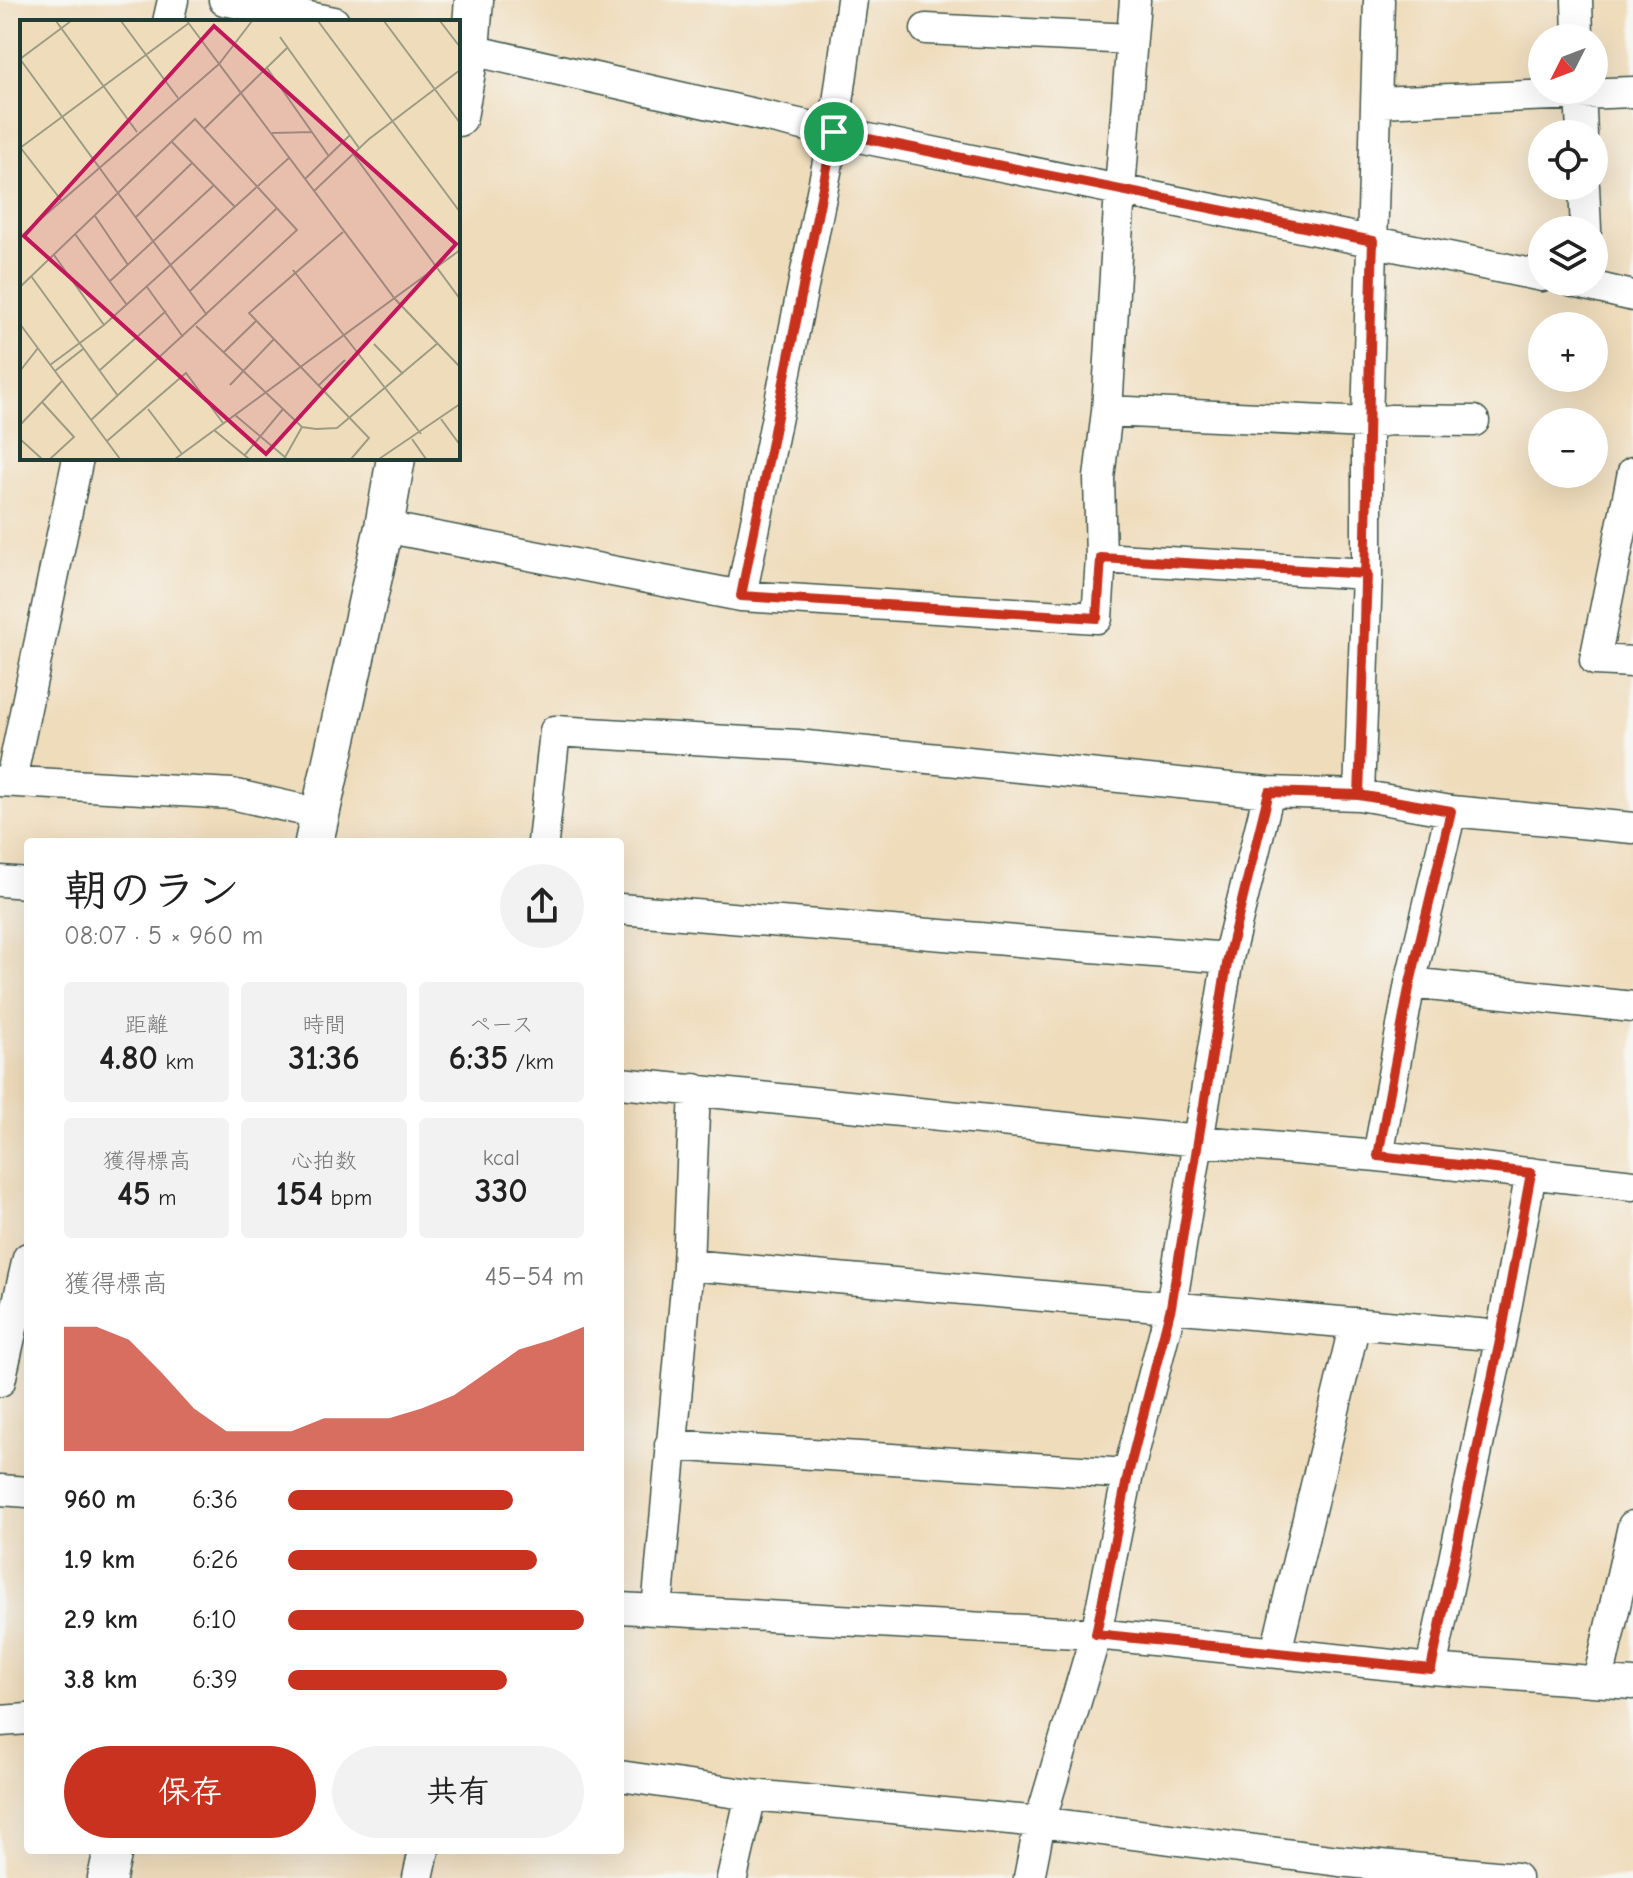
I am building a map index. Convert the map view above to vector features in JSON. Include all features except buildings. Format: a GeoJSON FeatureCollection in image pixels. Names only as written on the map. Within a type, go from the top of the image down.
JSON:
{"type":"FeatureCollection","features":[{"type":"Feature","properties":{"kind":"street"},"geometry":{"type":"LineString","coordinates":[[168,20],[173,0]]}},
{"type":"Feature","properties":{"kind":"street"},"geometry":{"type":"LineString","coordinates":[[224,0],[324,20]]}},
{"type":"Feature","properties":{"kind":"street"},"geometry":{"type":"LineString","coordinates":[[460,94],[464,48],[474,0]]}},
{"type":"Feature","properties":{"kind":"street"},"geometry":{"type":"LineString","coordinates":[[741,596],[834,132],[852,0]]}},
{"type":"Feature","properties":{"kind":"street"},"geometry":{"type":"LineString","coordinates":[[384,527],[741,596],[1097,618],[1101,558],[1099,478],[1107,411],[1135,0]]}},
{"type":"Feature","properties":{"kind":"street"},"geometry":{"type":"LineString","coordinates":[[1359,795],[1367,574],[1367,423],[1379,0]]}},
{"type":"Feature","properties":{"kind":"street"},"geometry":{"type":"LineString","coordinates":[[1577,0],[1578,24]]}},
{"type":"Feature","properties":{"kind":"street"},"geometry":{"type":"LineString","coordinates":[[926,29],[1132,39]]}},
{"type":"Feature","properties":{"kind":"street"},"geometry":{"type":"LineString","coordinates":[[464,48],[834,132],[1528,273]]}},
{"type":"Feature","properties":{"kind":"street"},"geometry":{"type":"LineString","coordinates":[[1608,92],[1633,92]]}},
{"type":"Feature","properties":{"kind":"street"},"geometry":{"type":"LineString","coordinates":[[1376,102],[1528,95]]}},
{"type":"Feature","properties":{"kind":"street"},"geometry":{"type":"LineString","coordinates":[[1608,290],[1633,296]]}},
{"type":"Feature","properties":{"kind":"street"},"geometry":{"type":"LineString","coordinates":[[1107,411],[1367,423],[1391,420],[1474,421]]}},
{"type":"Feature","properties":{"kind":"street"},"geometry":{"type":"LineString","coordinates":[[78,460],[5,781],[232,794],[317,828],[384,527],[396,460]]}},
{"type":"Feature","properties":{"kind":"street"},"geometry":{"type":"LineString","coordinates":[[1633,472],[1595,660],[1633,662]]}},
{"type":"Feature","properties":{"kind":"street"},"geometry":{"type":"LineString","coordinates":[[1101,558],[1367,574]]}},
{"type":"Feature","properties":{"kind":"street"},"geometry":{"type":"LineString","coordinates":[[543,838],[555,731],[797,745],[1269,792],[1359,795],[1451,811],[1633,828]]}},
{"type":"Feature","properties":{"kind":"street"},"geometry":{"type":"LineString","coordinates":[[1029,1878],[1040,1822],[1096,1634],[1128,1474],[1171,1307],[1228,958],[1269,792]]}},
{"type":"Feature","properties":{"kind":"street"},"geometry":{"type":"LineString","coordinates":[[1378,1156],[1410,983],[1451,811]]}},
{"type":"Feature","properties":{"kind":"street"},"geometry":{"type":"LineString","coordinates":[[0,881],[24,883]]}},
{"type":"Feature","properties":{"kind":"street"},"geometry":{"type":"LineString","coordinates":[[624,909],[1228,958]]}},
{"type":"Feature","properties":{"kind":"street"},"geometry":{"type":"LineString","coordinates":[[1410,983],[1633,1007]]}},
{"type":"Feature","properties":{"kind":"street"},"geometry":{"type":"LineString","coordinates":[[624,1083],[1378,1156],[1633,1185]]}},
{"type":"Feature","properties":{"kind":"street"},"geometry":{"type":"LineString","coordinates":[[657,1610],[688,1265],[695,1089]]}},
{"type":"Feature","properties":{"kind":"street"},"geometry":{"type":"LineString","coordinates":[[1431,1669],[1501,1336],[1531,1173]]}},
{"type":"Feature","properties":{"kind":"street"},"geometry":{"type":"LineString","coordinates":[[688,1265],[1501,1336]]}},
{"type":"Feature","properties":{"kind":"street"},"geometry":{"type":"LineString","coordinates":[[0,1381],[24,1276]]}},
{"type":"Feature","properties":{"kind":"street"},"geometry":{"type":"LineString","coordinates":[[1276,1652],[1355,1323]]}},
{"type":"Feature","properties":{"kind":"street"},"geometry":{"type":"LineString","coordinates":[[670,1445],[1128,1474]]}},
{"type":"Feature","properties":{"kind":"street"},"geometry":{"type":"LineString","coordinates":[[0,1490],[24,1492]]}},
{"type":"Feature","properties":{"kind":"street"},"geometry":{"type":"LineString","coordinates":[[1598,1681],[1633,1526]]}},
{"type":"Feature","properties":{"kind":"street"},"geometry":{"type":"LineString","coordinates":[[624,1608],[1096,1634],[1431,1669],[1633,1684]]}},
{"type":"Feature","properties":{"kind":"street"},"geometry":{"type":"LineString","coordinates":[[0,1721],[24,1719]]}},
{"type":"Feature","properties":{"kind":"street"},"geometry":{"type":"LineString","coordinates":[[624,1777],[751,1795],[1040,1822],[1337,1870],[1516,1878]]}},
{"type":"Feature","properties":{"kind":"street"},"geometry":{"type":"LineString","coordinates":[[732,1878],[751,1795]]}},
{"type":"Feature","properties":{"kind":"street"},"geometry":{"type":"LineString","coordinates":[[107,1878],[112,1854]]}},
{"type":"Feature","properties":{"kind":"street"},"geometry":{"type":"LineString","coordinates":[[418,1878],[423,1854]]}},
{"type":"Feature","properties":{"kind":"route"},"geometry":{"type":"LineString","coordinates":[[834,132],[741,596],[1097,618],[1101,558],[1367,574],[1363,685],[1359,795],[1451,811],[1410,983],[1378,1156],[1531,1173],[1501,1336],[1431,1669],[1096,1634],[1128,1474],[1171,1307],[1228,958],[1269,792],[1359,795],[1367,574],[1367,423],[1373,241],[834,132]]}}]}
